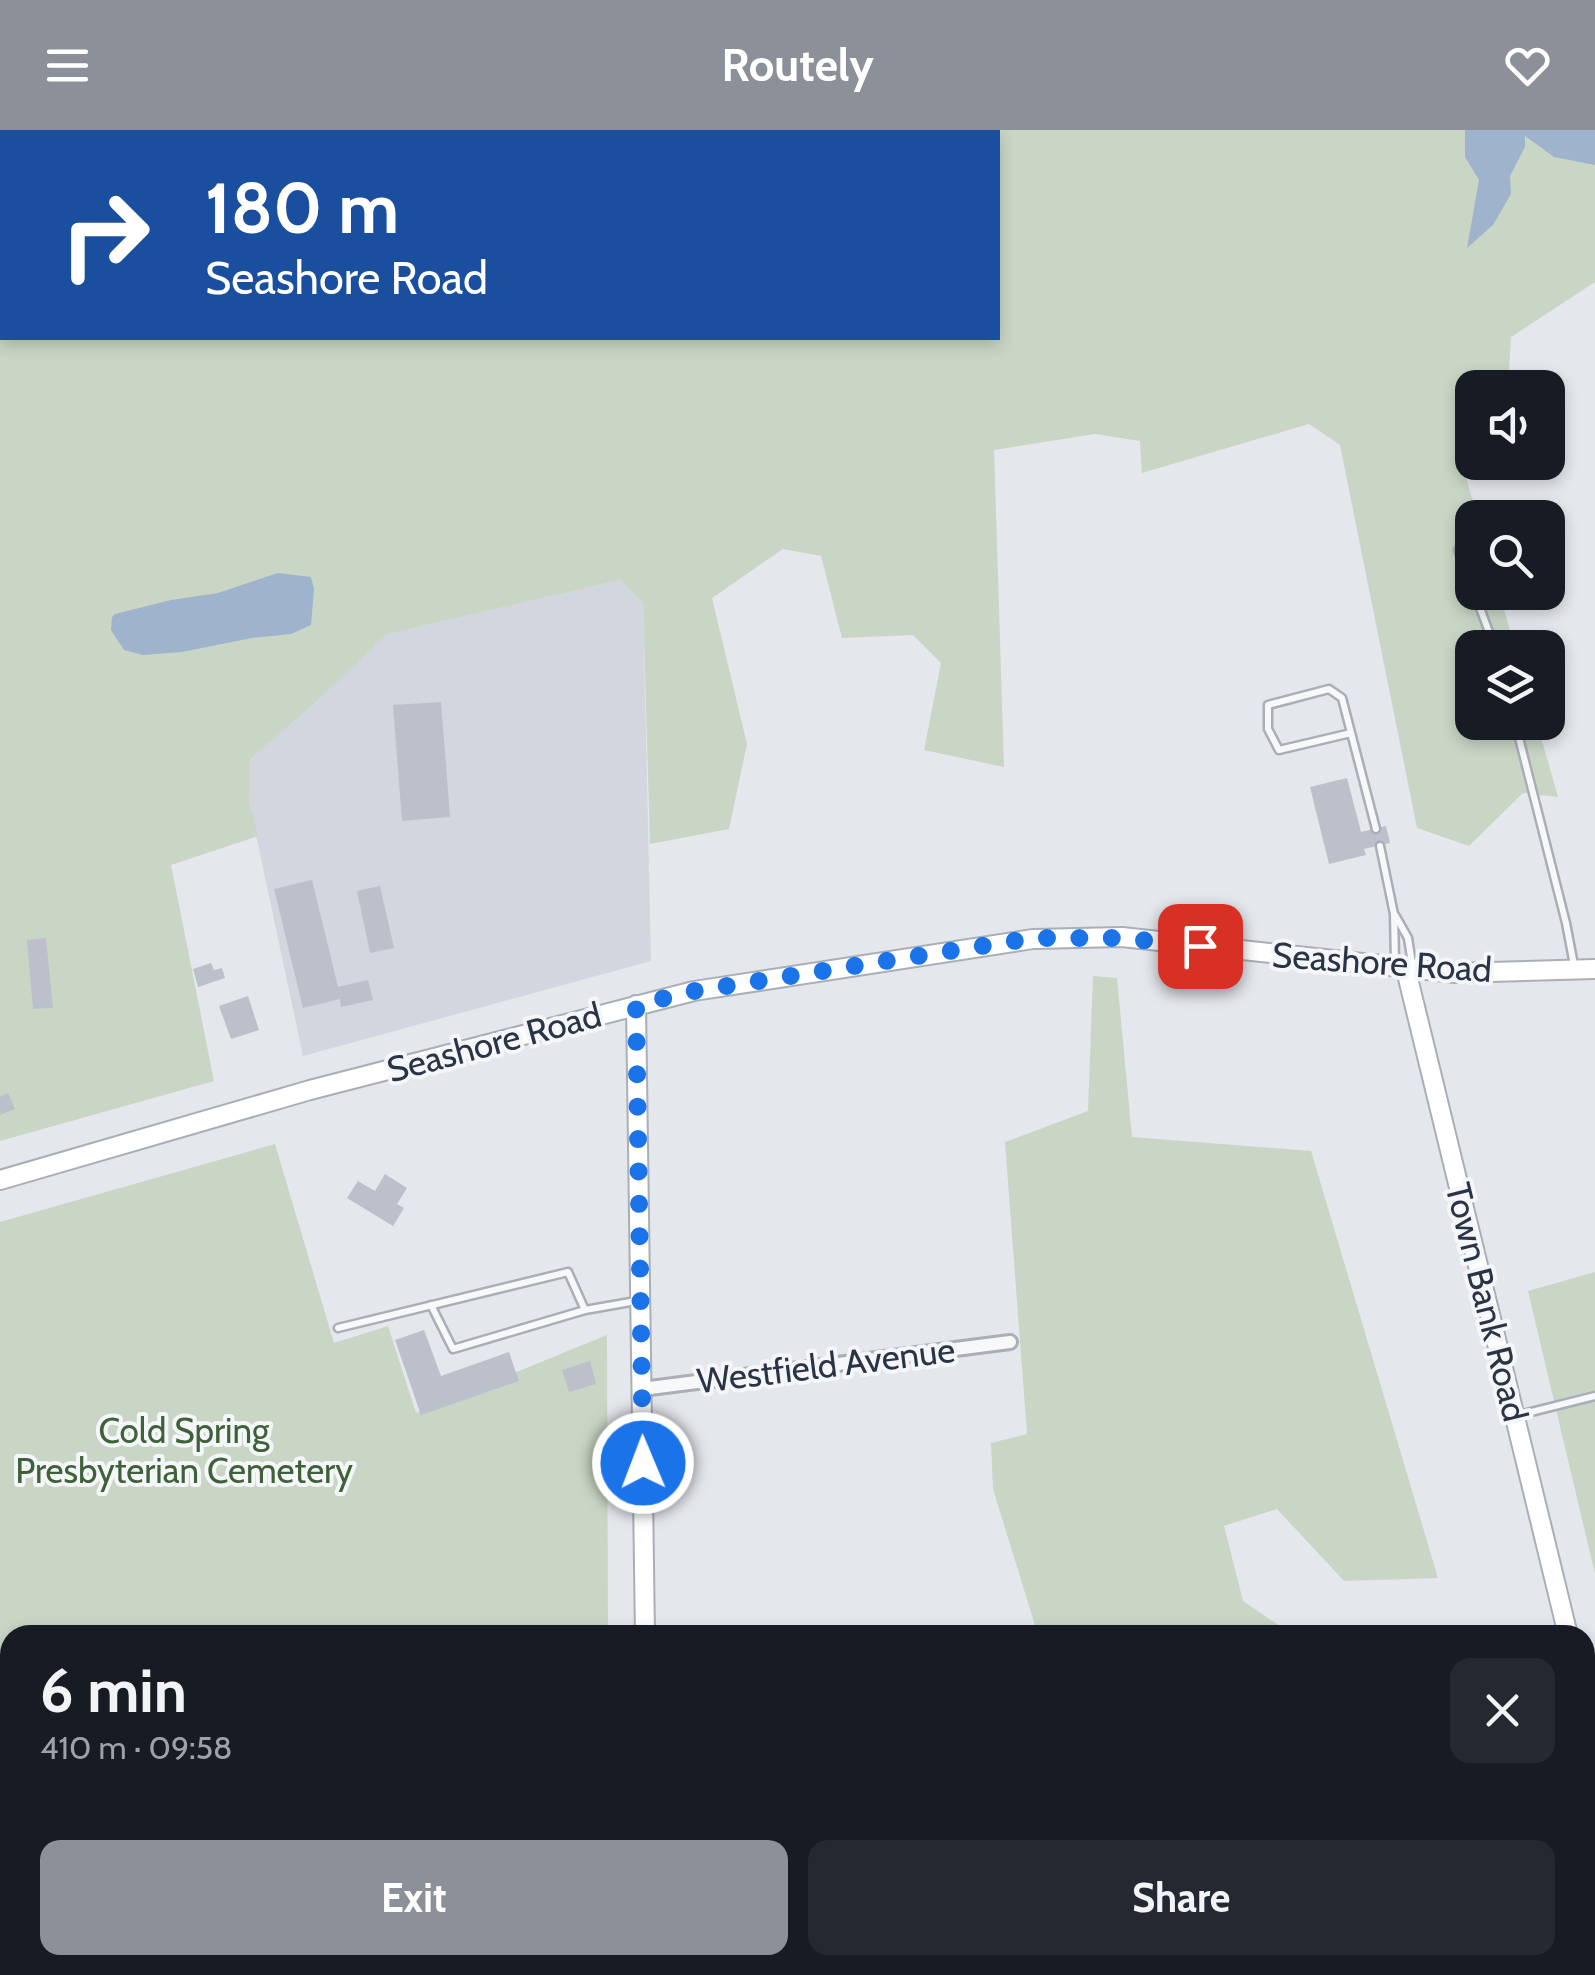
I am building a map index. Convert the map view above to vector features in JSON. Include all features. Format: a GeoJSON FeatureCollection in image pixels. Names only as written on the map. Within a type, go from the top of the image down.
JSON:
{"type":"FeatureCollection","features":[{"type":"Feature","properties":{"kind":"street","name":"Seashore Road"},"geometry":{"type":"LineString","coordinates":[[0,1180],[310,1090],[636,1005],[713,988],[1033,938],[1122,938],[1405,969],[1595,969]]}},
{"type":"Feature","properties":{"kind":"street","name":"Town Bank Road"},"geometry":{"type":"LineString","coordinates":[[1405,969],[1566,1625]]}},
{"type":"Feature","properties":{"kind":"street"},"geometry":{"type":"LineString","coordinates":[[636,1005],[645,1625]]}},
{"type":"Feature","properties":{"kind":"street","name":"Westfield Avenue"},"geometry":{"type":"LineString","coordinates":[[642,1389],[1010,1342]]}},
{"type":"Feature","properties":{"kind":"lane"},"geometry":{"type":"LineString","coordinates":[[1351,733],[1279,750],[1268,729],[1268,704],[1329,689],[1342,698],[1376,829]]}},
{"type":"Feature","properties":{"kind":"lane"},"geometry":{"type":"LineString","coordinates":[[1520,740],[1575,971]]}},
{"type":"Feature","properties":{"kind":"lane"},"geometry":{"type":"LineString","coordinates":[[1380,846],[1405,969]]}},
{"type":"Feature","properties":{"kind":"lane"},"geometry":{"type":"LineString","coordinates":[[1394,914],[1408,938],[1405,969]]}},
{"type":"Feature","properties":{"kind":"lane"},"geometry":{"type":"LineString","coordinates":[[338,1328],[568,1272],[585,1310]]}},
{"type":"Feature","properties":{"kind":"lane"},"geometry":{"type":"LineString","coordinates":[[431,1306],[453,1349],[585,1310],[642,1300]]}},
{"type":"Feature","properties":{"kind":"lane"},"geometry":{"type":"LineString","coordinates":[[1515,1416],[1595,1396]]}},
{"type":"Feature","properties":{"kind":"shaded area"},"geometry":{"type":"Polygon","coordinates":[[[620,580],[643,603],[651,961],[303,1056],[249,802],[249,759],[315,703],[386,634],[620,580]]]}},
{"type":"Feature","properties":{"kind":"green space"},"geometry":{"type":"Polygon","coordinates":[[[1000,130],[1595,130],[1595,282],[1511,337],[1509,370],[1455,370],[1455,480],[1467,480],[1473,500],[1455,500],[1455,610],[1504,610],[1510,630],[1455,630],[1455,740],[1542,740],[1558,797],[1523,793],[1469,846],[1417,828],[1340,445],[1309,424],[1142,473],[1140,441],[1095,434],[994,450],[1004,767],[924,750],[941,663],[913,635],[842,638],[821,556],[783,549],[712,598],[747,744],[729,829],[650,844],[643,603],[620,580],[387,634],[250,759],[249,802],[258,836],[171,865],[214,1081],[0,1141],[0,340],[1000,340],[1000,130]]]}},
{"type":"Feature","properties":{"kind":"green space"},"geometry":{"type":"Polygon","coordinates":[[[1093,976],[1117,978],[1132,1137],[1311,1151],[1438,1578],[1344,1581],[1277,1509],[1224,1526],[1243,1601],[1278,1625],[1035,1625],[993,1489],[991,1443],[1027,1434],[1005,1142],[1088,1111],[1093,976]]]}},
{"type":"Feature","properties":{"kind":"green space","name":"Cold Spring Presbyterian Cemetery"},"geometry":{"type":"Polygon","coordinates":[[[275,1144],[334,1343],[388,1326],[416,1413],[607,1335],[608,1625],[0,1625],[0,1222],[275,1144]]]}},
{"type":"Feature","properties":{"kind":"green space"},"geometry":{"type":"Polygon","coordinates":[[[1595,1272],[1595,1574],[1528,1291],[1595,1272]]]}},
{"type":"Feature","properties":{"kind":"water"},"geometry":{"type":"Polygon","coordinates":[[[1465,130],[1595,130],[1595,165],[1554,157],[1525,136],[1525,147],[1510,176],[1511,194],[1493,225],[1467,248],[1479,180],[1465,157],[1465,130]]]}},
{"type":"Feature","properties":{"kind":"water"},"geometry":{"type":"Polygon","coordinates":[[[278,573],[311,577],[314,589],[311,625],[291,634],[143,655],[124,650],[111,630],[115,614],[218,593],[278,573]]]}},
{"type":"Feature","properties":{"kind":"building"},"geometry":{"type":"Polygon","coordinates":[[[441,702],[450,817],[402,821],[393,705],[441,702]]]}},
{"type":"Feature","properties":{"kind":"building"},"geometry":{"type":"Polygon","coordinates":[[[1347,778],[1361,832],[1386,826],[1390,843],[1364,849],[1366,855],[1329,864],[1310,787],[1347,778]]]}},
{"type":"Feature","properties":{"kind":"building"},"geometry":{"type":"Polygon","coordinates":[[[312,880],[338,987],[368,980],[373,1000],[341,1007],[340,999],[303,1008],[274,889],[312,880]]]}},
{"type":"Feature","properties":{"kind":"building"},"geometry":{"type":"Polygon","coordinates":[[[380,886],[394,948],[370,953],[357,891],[380,886]]]}},
{"type":"Feature","properties":{"kind":"building"},"geometry":{"type":"Polygon","coordinates":[[[46,938],[53,1008],[33,1009],[27,940],[46,938]]]}},
{"type":"Feature","properties":{"kind":"building"},"geometry":{"type":"Polygon","coordinates":[[[211,963],[214,970],[222,968],[225,978],[198,987],[193,969],[211,963]]]}},
{"type":"Feature","properties":{"kind":"building"},"geometry":{"type":"Polygon","coordinates":[[[248,996],[259,1030],[231,1039],[219,1006],[248,996]]]}},
{"type":"Feature","properties":{"kind":"building"},"geometry":{"type":"Polygon","coordinates":[[[8,1093],[15,1109],[0,1115],[0,1097],[8,1093]]]}},
{"type":"Feature","properties":{"kind":"building"},"geometry":{"type":"Polygon","coordinates":[[[385,1174],[407,1188],[397,1204],[404,1208],[393,1226],[347,1198],[358,1181],[375,1191],[385,1174]]]}},
{"type":"Feature","properties":{"kind":"building"},"geometry":{"type":"Polygon","coordinates":[[[424,1330],[441,1376],[509,1352],[519,1381],[421,1415],[395,1340],[424,1330]]]}},
{"type":"Feature","properties":{"kind":"building"},"geometry":{"type":"Polygon","coordinates":[[[590,1361],[596,1384],[569,1392],[562,1370],[590,1361]]]}},
{"type":"Feature","properties":{"kind":"route"},"geometry":{"type":"LineString","coordinates":[[643,1463],[636,1005],[694,991],[1033,938],[1122,938],[1200,946]]}}]}
